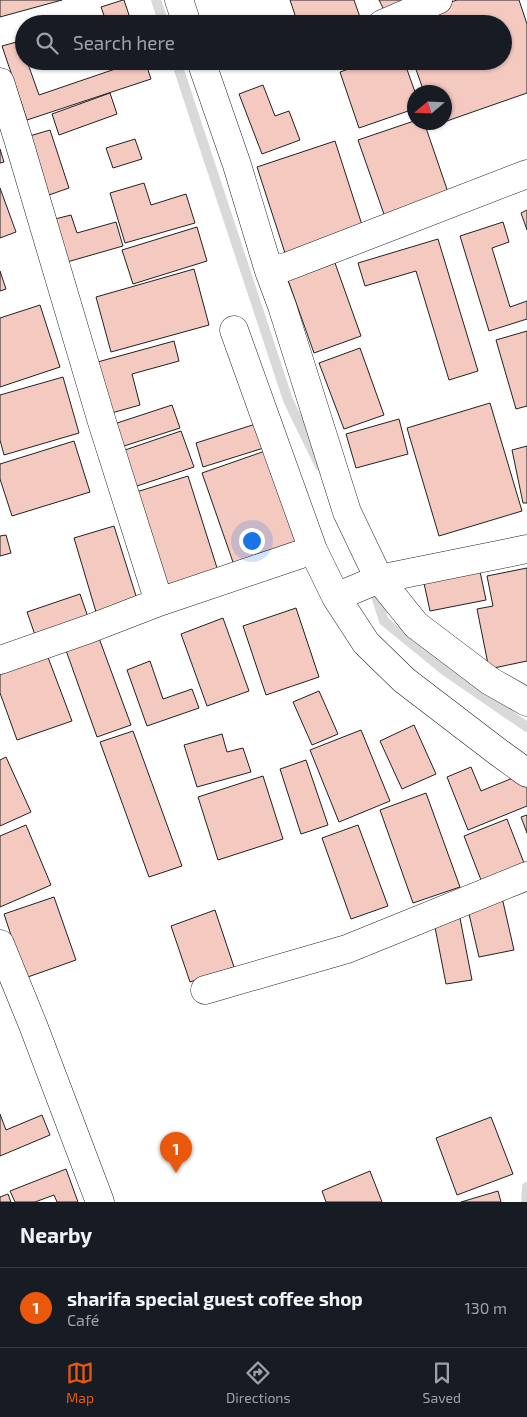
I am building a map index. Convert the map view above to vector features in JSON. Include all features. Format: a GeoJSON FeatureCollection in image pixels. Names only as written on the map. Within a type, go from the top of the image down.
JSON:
{"type":"FeatureCollection","features":[{"type":"Feature","properties":{"kind":"street"},"geometry":{"type":"LineString","coordinates":[[179,0],[184,15]]}},
{"type":"Feature","properties":{"kind":"street"},"geometry":{"type":"LineString","coordinates":[[403,15],[438,0]]}},
{"type":"Feature","properties":{"kind":"street"},"geometry":{"type":"LineString","coordinates":[[204,70],[237,165],[269,271],[282,306],[347,512],[379,578],[416,625],[490,681],[527,702]]}},
{"type":"Feature","properties":{"kind":"street"},"geometry":{"type":"LineString","coordinates":[[0,82],[102,422],[159,602]]}},
{"type":"Feature","properties":{"kind":"street"},"geometry":{"type":"LineString","coordinates":[[269,271],[286,267],[527,174]]}},
{"type":"Feature","properties":{"kind":"street"},"geometry":{"type":"LineString","coordinates":[[234,330],[313,550],[336,597],[366,643],[404,680],[527,773]]}},
{"type":"Feature","properties":{"kind":"street"},"geometry":{"type":"LineString","coordinates":[[336,597],[379,578],[527,548]]}},
{"type":"Feature","properties":{"kind":"street"},"geometry":{"type":"LineString","coordinates":[[0,660],[159,602],[313,550]]}},
{"type":"Feature","properties":{"kind":"street"},"geometry":{"type":"LineString","coordinates":[[205,990],[347,948],[527,876]]}},
{"type":"Feature","properties":{"kind":"street"},"geometry":{"type":"LineString","coordinates":[[0,944],[100,1202]]}},
{"type":"Feature","properties":{"kind":"building"},"geometry":{"type":"Polygon","coordinates":[[[0,0],[62,0],[0,17],[0,0]]]}},
{"type":"Feature","properties":{"kind":"building"},"geometry":{"type":"Polygon","coordinates":[[[124,0],[129,15],[104,15],[101,7],[124,0]]]}},
{"type":"Feature","properties":{"kind":"building"},"geometry":{"type":"Polygon","coordinates":[[[290,0],[354,0],[359,15],[295,15],[290,0]]]}},
{"type":"Feature","properties":{"kind":"building"},"geometry":{"type":"Polygon","coordinates":[[[379,0],[424,0],[389,15],[386,15],[379,0]]]}},
{"type":"Feature","properties":{"kind":"building"},"geometry":{"type":"Polygon","coordinates":[[[457,0],[519,0],[527,24],[527,93],[452,119],[452,85],[422,85],[416,70],[512,70],[512,15],[414,15],[457,0]]]}},
{"type":"Feature","properties":{"kind":"building"},"geometry":{"type":"Polygon","coordinates":[[[15,42],[15,70],[30,70],[39,95],[112,70],[148,70],[151,79],[27,120],[2,46],[15,42]]]}},
{"type":"Feature","properties":{"kind":"building"},"geometry":{"type":"Polygon","coordinates":[[[346,70],[407,70],[413,85],[407,85],[407,111],[359,128],[340,72],[346,70]]]}},
{"type":"Feature","properties":{"kind":"building"},"geometry":{"type":"Polygon","coordinates":[[[263,85],[275,116],[289,111],[300,140],[262,154],[239,94],[263,85]]]}},
{"type":"Feature","properties":{"kind":"building"},"geometry":{"type":"Polygon","coordinates":[[[110,93],[117,114],[59,135],[52,114],[110,93]]]}},
{"type":"Feature","properties":{"kind":"building"},"geometry":{"type":"Polygon","coordinates":[[[407,123],[407,130],[427,130],[450,198],[386,220],[358,140],[407,123]]]}},
{"type":"Feature","properties":{"kind":"building"},"geometry":{"type":"Polygon","coordinates":[[[50,130],[69,188],[46,196],[26,137],[50,130]]]}},
{"type":"Feature","properties":{"kind":"building"},"geometry":{"type":"Polygon","coordinates":[[[135,139],[142,159],[113,168],[106,148],[135,139]]]}},
{"type":"Feature","properties":{"kind":"building"},"geometry":{"type":"Polygon","coordinates":[[[335,141],[363,228],[285,253],[257,167],[335,141]]]}},
{"type":"Feature","properties":{"kind":"building"},"geometry":{"type":"Polygon","coordinates":[[[0,149],[4,162],[0,163],[0,149]]]}},
{"type":"Feature","properties":{"kind":"building"},"geometry":{"type":"Polygon","coordinates":[[[144,183],[151,205],[186,194],[195,223],[125,243],[110,193],[144,183]]]}},
{"type":"Feature","properties":{"kind":"building"},"geometry":{"type":"Polygon","coordinates":[[[0,188],[16,232],[0,238],[0,188]]]}},
{"type":"Feature","properties":{"kind":"building"},"geometry":{"type":"Polygon","coordinates":[[[527,210],[527,230],[521,213],[527,210]]]}},
{"type":"Feature","properties":{"kind":"building"},"geometry":{"type":"Polygon","coordinates":[[[71,215],[77,233],[116,222],[123,246],[67,262],[55,219],[71,215]]]}},
{"type":"Feature","properties":{"kind":"building"},"geometry":{"type":"Polygon","coordinates":[[[503,222],[509,242],[492,248],[510,307],[527,301],[527,319],[489,331],[460,236],[503,222]]]}},
{"type":"Feature","properties":{"kind":"building"},"geometry":{"type":"Polygon","coordinates":[[[197,227],[207,261],[133,284],[122,250],[197,227]]]}},
{"type":"Feature","properties":{"kind":"building"},"geometry":{"type":"Polygon","coordinates":[[[438,239],[478,371],[449,380],[416,271],[365,286],[358,263],[438,239]]]}},
{"type":"Feature","properties":{"kind":"building"},"geometry":{"type":"Polygon","coordinates":[[[335,263],[361,336],[314,353],[288,280],[335,263]]]}},
{"type":"Feature","properties":{"kind":"building"},"geometry":{"type":"Polygon","coordinates":[[[194,269],[209,325],[111,352],[96,297],[194,269]]]}},
{"type":"Feature","properties":{"kind":"building"},"geometry":{"type":"Polygon","coordinates":[[[0,271],[6,289],[0,291],[0,271]]]}},
{"type":"Feature","properties":{"kind":"building"},"geometry":{"type":"Polygon","coordinates":[[[40,305],[60,367],[0,387],[0,318],[40,305]]]}},
{"type":"Feature","properties":{"kind":"building"},"geometry":{"type":"Polygon","coordinates":[[[527,331],[527,406],[516,409],[496,340],[527,331]]]}},
{"type":"Feature","properties":{"kind":"building"},"geometry":{"type":"Polygon","coordinates":[[[174,341],[179,361],[132,374],[140,405],[108,414],[94,363],[174,341]]]}},
{"type":"Feature","properties":{"kind":"building"},"geometry":{"type":"Polygon","coordinates":[[[360,348],[384,415],[344,429],[319,363],[360,348]]]}},
{"type":"Feature","properties":{"kind":"building"},"geometry":{"type":"Polygon","coordinates":[[[63,377],[79,433],[4,455],[0,440],[0,395],[63,377]]]}},
{"type":"Feature","properties":{"kind":"building"},"geometry":{"type":"Polygon","coordinates":[[[490,403],[522,511],[439,536],[407,428],[490,403]]]}},
{"type":"Feature","properties":{"kind":"building"},"geometry":{"type":"Polygon","coordinates":[[[172,405],[180,428],[121,447],[114,424],[172,405]]]}},
{"type":"Feature","properties":{"kind":"building"},"geometry":{"type":"Polygon","coordinates":[[[399,419],[408,454],[356,468],[346,434],[399,419]]]}},
{"type":"Feature","properties":{"kind":"building"},"geometry":{"type":"Polygon","coordinates":[[[262,422],[270,446],[203,467],[196,443],[262,422]]]}},
{"type":"Feature","properties":{"kind":"building"},"geometry":{"type":"Polygon","coordinates":[[[181,431],[194,467],[131,488],[119,452],[181,431]]]}},
{"type":"Feature","properties":{"kind":"building"},"geometry":{"type":"Polygon","coordinates":[[[74,441],[90,492],[12,516],[0,479],[0,464],[74,441]]]}},
{"type":"Feature","properties":{"kind":"building"},"geometry":{"type":"Polygon","coordinates":[[[527,446],[527,503],[523,503],[512,450],[527,446]]]}},
{"type":"Feature","properties":{"kind":"building"},"geometry":{"type":"Polygon","coordinates":[[[268,450],[300,542],[234,565],[202,473],[268,450]]]}},
{"type":"Feature","properties":{"kind":"building"},"geometry":{"type":"Polygon","coordinates":[[[188,476],[218,571],[164,589],[133,493],[188,476]]]}},
{"type":"Feature","properties":{"kind":"building"},"geometry":{"type":"Polygon","coordinates":[[[114,526],[137,599],[96,612],[74,538],[114,526]]]}},
{"type":"Feature","properties":{"kind":"building"},"geometry":{"type":"Polygon","coordinates":[[[6,535],[11,553],[0,556],[0,536],[6,535]]]}},
{"type":"Feature","properties":{"kind":"building"},"geometry":{"type":"Polygon","coordinates":[[[478,562],[486,600],[430,611],[422,574],[478,562]]]}},
{"type":"Feature","properties":{"kind":"building"},"geometry":{"type":"Polygon","coordinates":[[[527,568],[527,661],[489,669],[477,609],[493,606],[487,576],[527,568]]]}},
{"type":"Feature","properties":{"kind":"building"},"geometry":{"type":"Polygon","coordinates":[[[80,594],[88,617],[35,635],[27,612],[80,594]]]}},
{"type":"Feature","properties":{"kind":"building"},"geometry":{"type":"Polygon","coordinates":[[[296,608],[319,677],[266,695],[243,626],[296,608]]]}},
{"type":"Feature","properties":{"kind":"building"},"geometry":{"type":"Polygon","coordinates":[[[223,618],[249,691],[207,706],[181,634],[223,618]]]}},
{"type":"Feature","properties":{"kind":"building"},"geometry":{"type":"Polygon","coordinates":[[[96,630],[131,725],[97,737],[63,642],[96,630]]]}},
{"type":"Feature","properties":{"kind":"building"},"geometry":{"type":"Polygon","coordinates":[[[46,652],[72,721],[17,740],[0,693],[0,669],[46,652]]]}},
{"type":"Feature","properties":{"kind":"building"},"geometry":{"type":"Polygon","coordinates":[[[150,661],[163,699],[192,689],[199,708],[147,726],[127,670],[150,661]]]}},
{"type":"Feature","properties":{"kind":"building"},"geometry":{"type":"Polygon","coordinates":[[[319,691],[338,734],[312,745],[293,702],[319,691]]]}},
{"type":"Feature","properties":{"kind":"building"},"geometry":{"type":"Polygon","coordinates":[[[414,725],[436,774],[402,789],[380,741],[414,725]]]}},
{"type":"Feature","properties":{"kind":"building"},"geometry":{"type":"Polygon","coordinates":[[[361,730],[390,801],[339,822],[310,750],[361,730]]]}},
{"type":"Feature","properties":{"kind":"building"},"geometry":{"type":"Polygon","coordinates":[[[133,731],[182,866],[149,877],[100,742],[133,731]]]}},
{"type":"Feature","properties":{"kind":"building"},"geometry":{"type":"Polygon","coordinates":[[[222,734],[227,752],[243,748],[251,772],[197,787],[184,745],[222,734]]]}},
{"type":"Feature","properties":{"kind":"building"},"geometry":{"type":"Polygon","coordinates":[[[6,757],[31,812],[0,826],[0,760],[6,757]]]}},
{"type":"Feature","properties":{"kind":"building"},"geometry":{"type":"Polygon","coordinates":[[[306,760],[328,825],[301,834],[280,769],[306,760]]]}},
{"type":"Feature","properties":{"kind":"building"},"geometry":{"type":"Polygon","coordinates":[[[471,767],[481,791],[525,773],[527,777],[527,806],[468,830],[447,777],[471,767]]]}},
{"type":"Feature","properties":{"kind":"building"},"geometry":{"type":"Polygon","coordinates":[[[263,776],[283,839],[218,860],[198,797],[263,776]]]}},
{"type":"Feature","properties":{"kind":"building"},"geometry":{"type":"Polygon","coordinates":[[[426,793],[460,887],[413,903],[380,810],[426,793]]]}},
{"type":"Feature","properties":{"kind":"building"},"geometry":{"type":"Polygon","coordinates":[[[527,815],[527,833],[521,817],[527,815]]]}},
{"type":"Feature","properties":{"kind":"building"},"geometry":{"type":"Polygon","coordinates":[[[507,819],[524,863],[481,880],[464,836],[507,819]]]}},
{"type":"Feature","properties":{"kind":"building"},"geometry":{"type":"Polygon","coordinates":[[[26,825],[51,885],[0,907],[0,836],[26,825]]]}},
{"type":"Feature","properties":{"kind":"building"},"geometry":{"type":"Polygon","coordinates":[[[358,825],[388,906],[351,919],[322,838],[358,825]]]}},
{"type":"Feature","properties":{"kind":"building"},"geometry":{"type":"Polygon","coordinates":[[[501,893],[514,950],[479,957],[466,901],[501,893]]]}},
{"type":"Feature","properties":{"kind":"building"},"geometry":{"type":"Polygon","coordinates":[[[54,897],[76,960],[25,978],[4,914],[54,897]]]}},
{"type":"Feature","properties":{"kind":"building"},"geometry":{"type":"Polygon","coordinates":[[[215,910],[234,967],[190,982],[171,926],[215,910]]]}},
{"type":"Feature","properties":{"kind":"building"},"geometry":{"type":"Polygon","coordinates":[[[459,913],[472,980],[446,984],[433,917],[459,913]]]}},
{"type":"Feature","properties":{"kind":"building"},"geometry":{"type":"Polygon","coordinates":[[[0,1114],[6,1130],[42,1115],[50,1135],[0,1156],[0,1114]]]}},
{"type":"Feature","properties":{"kind":"building"},"geometry":{"type":"Polygon","coordinates":[[[491,1117],[513,1174],[457,1195],[436,1138],[491,1117]]]}},
{"type":"Feature","properties":{"kind":"building"},"geometry":{"type":"Polygon","coordinates":[[[66,1169],[78,1202],[57,1202],[54,1195],[35,1202],[15,1202],[10,1191],[66,1169]]]}},
{"type":"Feature","properties":{"kind":"building"},"geometry":{"type":"Polygon","coordinates":[[[370,1171],[382,1202],[326,1202],[322,1191],[370,1171]]]}},
{"type":"Feature","properties":{"kind":"building"},"geometry":{"type":"Polygon","coordinates":[[[498,1191],[501,1202],[461,1202],[498,1191]]]}},
{"type":"Feature","properties":{"kind":"building"},"geometry":{"type":"Polygon","coordinates":[[[8,1194],[11,1202],[0,1202],[0,1197],[8,1194]]]}},
{"type":"Feature","properties":{"kind":"waterway"},"geometry":{"type":"LineString","coordinates":[[156,0],[161,15]]}},
{"type":"Feature","properties":{"kind":"waterway"},"geometry":{"type":"LineString","coordinates":[[179,70],[288,400],[320,466]]}},
{"type":"Feature","properties":{"kind":"waterway"},"geometry":{"type":"LineString","coordinates":[[373,586],[384,621],[444,670],[527,727]]}},
{"type":"Feature","properties":{"kind":"waterway"},"geometry":{"type":"LineString","coordinates":[[526,1202],[527,1187]]}},
{"type":"Feature","properties":{"kind":"place","name":"sharifa special guest coffee shop"},"geometry":{"type":"Point","coordinates":[176,1173]}}]}
